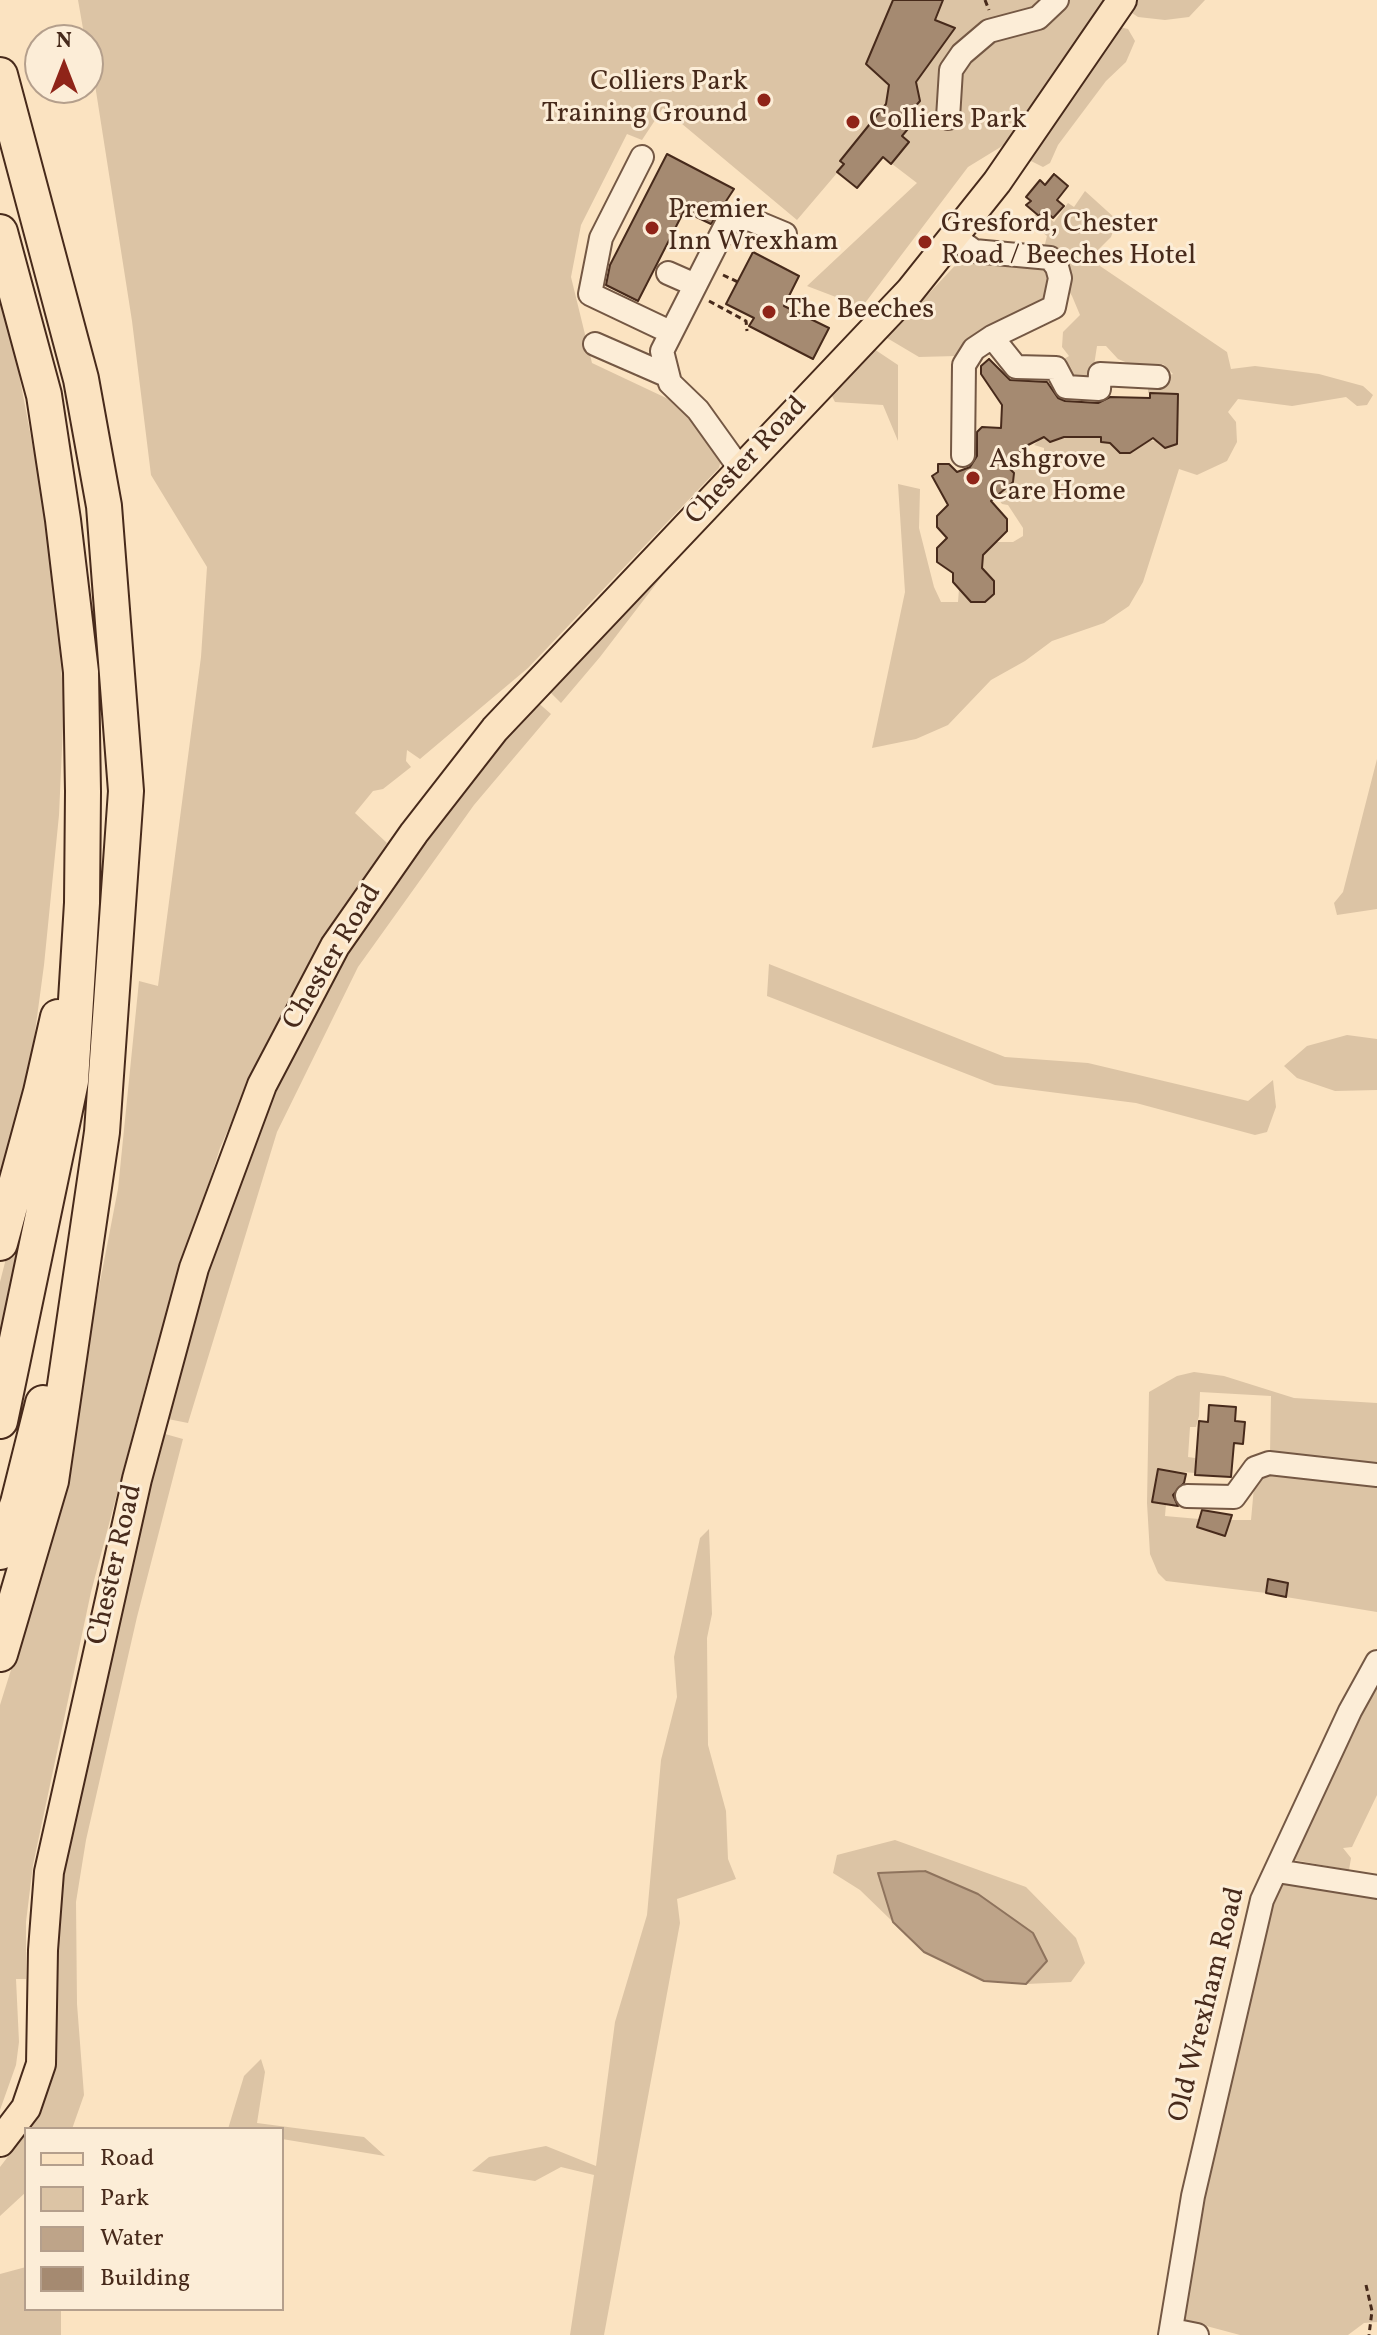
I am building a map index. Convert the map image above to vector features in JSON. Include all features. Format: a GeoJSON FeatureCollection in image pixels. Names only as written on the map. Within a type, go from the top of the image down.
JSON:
{"type":"FeatureCollection","features":[{"type":"Feature","properties":{"kind":"highway"},"geometry":{"type":"LineString","coordinates":[[0,75],[81,379],[104,506],[126,791],[102,1132],[51,1481],[0,1654]]}},
{"type":"Feature","properties":{"kind":"highway"},"geometry":{"type":"LineString","coordinates":[[0,232],[44,395],[63,520],[81,672],[82,903],[71,1081],[0,1421]]}},
{"type":"Feature","properties":{"kind":"highway"},"geometry":{"type":"LineString","coordinates":[[0,1243],[41,1092],[82,903]]}},
{"type":"Feature","properties":{"kind":"highway"},"geometry":{"type":"LineString","coordinates":[[0,1552],[18,1503],[88,1220]]}},
{"type":"Feature","properties":{"kind":"main road","name":"Chester Road"},"geometry":{"type":"LineString","coordinates":[[0,2142],[26,2108],[41,2064],[43,1950],[49,1872],[66,1783],[137,1479],[194,1268],[262,1085],[335,946],[414,833],[495,729],[910,291],[955,237],[1122,0]]}},
{"type":"Feature","properties":{"kind":"street"},"geometry":{"type":"LineString","coordinates":[[948,118],[951,70],[962,54],[989,31],[1038,18],[1057,0]]}},
{"type":"Feature","properties":{"kind":"street"},"geometry":{"type":"LineString","coordinates":[[642,157],[601,238],[590,294],[670,332]]}},
{"type":"Feature","properties":{"kind":"street"},"geometry":{"type":"LineString","coordinates":[[666,375],[662,351],[693,284],[728,221],[749,219],[785,234]]}},
{"type":"Feature","properties":{"kind":"street"},"geometry":{"type":"LineString","coordinates":[[955,237],[974,251],[1050,258],[1057,267],[1059,290],[1054,307],[992,337],[974,349],[964,365],[963,455]]}},
{"type":"Feature","properties":{"kind":"street"},"geometry":{"type":"LineString","coordinates":[[668,273],[693,284]]}},
{"type":"Feature","properties":{"kind":"street"},"geometry":{"type":"LineString","coordinates":[[992,337],[1016,367],[1056,368],[1066,387],[1099,389],[1100,374],[1158,377]]}},
{"type":"Feature","properties":{"kind":"street"},"geometry":{"type":"LineString","coordinates":[[595,344],[666,375],[698,410],[741,470]]}},
{"type":"Feature","properties":{"kind":"street"},"geometry":{"type":"LineString","coordinates":[[1187,1496],[1234,1497],[1255,1468],[1269,1463],[1377,1475]]}},
{"type":"Feature","properties":{"kind":"street","name":"Old Wrexham Road"},"geometry":{"type":"LineString","coordinates":[[1171,2332],[1193,2196],[1262,1900],[1350,1711],[1377,1662]]}},
{"type":"Feature","properties":{"kind":"street"},"geometry":{"type":"LineString","coordinates":[[1277,1871],[1377,1887]]}},
{"type":"Feature","properties":{"kind":"street"},"geometry":{"type":"LineString","coordinates":[[1171,2332],[1197,2335]]}},
{"type":"Feature","properties":{"kind":"path"},"geometry":{"type":"LineString","coordinates":[[978,0],[987,4]]}},
{"type":"Feature","properties":{"kind":"path"},"geometry":{"type":"LineString","coordinates":[[709,301],[746,321],[747,331]]}},
{"type":"Feature","properties":{"kind":"path"},"geometry":{"type":"LineString","coordinates":[[1366,2285],[1372,2311],[1369,2335]]}},
{"type":"Feature","properties":{"kind":"green space"},"geometry":{"type":"Polygon","coordinates":[[[78,0],[1106,0],[1017,137],[968,167],[862,307],[807,286],[917,183],[883,157],[857,188],[837,173],[797,220],[663,108],[642,140],[627,134],[581,225],[571,277],[592,363],[681,405],[722,455],[719,468],[528,668],[420,759],[407,750],[406,761],[411,767],[383,789],[373,791],[355,813],[387,843],[312,960],[256,1066],[220,1148],[149,1373],[91,1592],[33,1865],[26,1922],[26,1979],[16,1979],[19,2042],[16,2065],[0,2110],[0,1705],[35,1593],[67,1452],[118,1189],[139,981],[158,986],[201,657],[207,567],[151,475],[132,321],[98,104],[104,104],[104,24],[82,24],[78,0]]]}},
{"type":"Feature","properties":{"kind":"green space"},"geometry":{"type":"Polygon","coordinates":[[[1132,0],[1205,0],[1189,17],[1165,20],[1138,17],[1126,9],[1132,0]]]}},
{"type":"Feature","properties":{"kind":"green space"},"geometry":{"type":"Polygon","coordinates":[[[1115,26],[1128,29],[1135,41],[1126,62],[1106,81],[1058,145],[1050,163],[1043,167],[1029,160],[1028,150],[1115,26]]]}},
{"type":"Feature","properties":{"kind":"green space"},"geometry":{"type":"Polygon","coordinates":[[[1085,191],[1117,220],[1111,237],[1095,253],[1100,266],[1227,352],[1231,369],[1255,366],[1319,374],[1363,386],[1373,395],[1367,405],[1357,406],[1346,397],[1292,406],[1238,399],[1228,412],[1236,422],[1237,442],[1227,461],[1197,475],[1179,469],[1143,582],[1129,606],[1104,623],[1052,641],[991,680],[948,725],[916,739],[872,748],[905,592],[898,484],[920,489],[919,528],[934,587],[941,602],[958,602],[959,589],[994,594],[994,581],[982,568],[983,554],[995,542],[1013,542],[1023,536],[1023,528],[1008,505],[1002,504],[989,487],[1005,490],[1013,482],[1014,473],[1006,465],[1017,455],[1044,455],[1044,448],[1034,445],[1043,436],[1050,442],[1063,437],[1101,437],[1101,442],[1113,443],[1120,453],[1130,453],[1140,447],[1140,440],[1161,441],[1165,448],[1177,444],[1178,394],[1148,393],[1148,381],[1173,374],[1163,364],[1130,364],[1118,359],[1106,346],[1097,346],[1093,372],[1084,382],[1070,382],[1061,361],[1069,356],[1062,347],[1063,332],[1080,315],[1072,296],[1043,252],[1047,236],[1041,231],[1046,225],[1034,215],[1042,213],[1054,222],[1068,203],[1074,207],[1085,191]]]}},
{"type":"Feature","properties":{"kind":"green space"},"geometry":{"type":"Polygon","coordinates":[[[964,256],[1044,265],[1050,274],[1044,306],[976,335],[956,356],[919,357],[887,338],[964,256]]]}},
{"type":"Feature","properties":{"kind":"green space"},"geometry":{"type":"Polygon","coordinates":[[[0,299],[18,369],[51,542],[64,704],[59,815],[44,965],[27,1092],[0,1200],[0,299]]]}},
{"type":"Feature","properties":{"kind":"green space"},"geometry":{"type":"Polygon","coordinates":[[[871,347],[898,365],[898,441],[883,405],[835,402],[830,392],[871,347]]]}},
{"type":"Feature","properties":{"kind":"green space"},"geometry":{"type":"Polygon","coordinates":[[[672,563],[600,657],[561,703],[546,688],[672,563]]]}},
{"type":"Feature","properties":{"kind":"green space"},"geometry":{"type":"Polygon","coordinates":[[[535,700],[551,714],[474,805],[358,967],[277,1132],[188,1423],[163,1418],[233,1187],[296,1041],[380,897],[535,700]]]}},
{"type":"Feature","properties":{"kind":"green space"},"geometry":{"type":"Polygon","coordinates":[[[1377,759],[1377,909],[1337,915],[1334,903],[1343,892],[1377,759]]]}},
{"type":"Feature","properties":{"kind":"green space"},"geometry":{"type":"Polygon","coordinates":[[[769,964],[1005,1057],[1088,1063],[1248,1101],[1273,1080],[1276,1107],[1267,1132],[1255,1135],[1136,1103],[995,1085],[767,996],[769,964]]]}},
{"type":"Feature","properties":{"kind":"green space"},"geometry":{"type":"Polygon","coordinates":[[[1347,1035],[1377,1039],[1377,1090],[1335,1091],[1297,1078],[1284,1066],[1307,1046],[1347,1035]]]}},
{"type":"Feature","properties":{"kind":"green space"},"geometry":{"type":"Polygon","coordinates":[[[15,1223],[34,1225],[0,1388],[0,1282],[15,1223]]]}},
{"type":"Feature","properties":{"kind":"green space"},"geometry":{"type":"Polygon","coordinates":[[[1194,1372],[1224,1376],[1294,1398],[1377,1403],[1377,1464],[1270,1454],[1271,1396],[1200,1392],[1196,1427],[1190,1427],[1188,1457],[1195,1458],[1195,1473],[1158,1470],[1153,1502],[1166,1504],[1165,1516],[1199,1519],[1197,1527],[1225,1536],[1230,1520],[1251,1520],[1254,1487],[1267,1470],[1377,1480],[1377,1612],[1286,1597],[1288,1583],[1269,1579],[1266,1593],[1166,1581],[1158,1573],[1150,1554],[1147,1503],[1149,1392],[1177,1376],[1194,1372]]]}},
{"type":"Feature","properties":{"kind":"green space"},"geometry":{"type":"Polygon","coordinates":[[[158,1432],[183,1439],[137,1617],[86,1840],[76,1902],[77,2004],[84,2095],[73,2127],[29,2127],[41,2103],[53,1917],[158,1432]]]}},
{"type":"Feature","properties":{"kind":"green space"},"geometry":{"type":"Polygon","coordinates":[[[709,1529],[712,1614],[707,1638],[708,1745],[726,1811],[728,1859],[736,1879],[677,1899],[680,1923],[604,2335],[570,2335],[594,2175],[561,2167],[535,2181],[472,2171],[489,2157],[546,2146],[596,2166],[615,2022],[647,1915],[661,1760],[677,1697],[674,1657],[700,1538],[709,1529]]]}},
{"type":"Feature","properties":{"kind":"green space"},"geometry":{"type":"Polygon","coordinates":[[[1377,1683],[1377,1795],[1352,1847],[1343,1848],[1351,1858],[1349,1870],[1289,1859],[1377,1683]]]}},
{"type":"Feature","properties":{"kind":"green space"},"geometry":{"type":"Polygon","coordinates":[[[895,1840],[1026,1887],[1076,1938],[1085,1963],[1071,1982],[1026,1984],[1047,1961],[879,1874],[893,1922],[860,1890],[833,1873],[837,1855],[895,1840]]]}},
{"type":"Feature","properties":{"kind":"green space"},"geometry":{"type":"Polygon","coordinates":[[[1285,1880],[1377,1894],[1377,2322],[1364,2323],[1348,2335],[1240,2335],[1184,2320],[1183,2294],[1275,1887],[1285,1880]]]}},
{"type":"Feature","properties":{"kind":"green space"},"geometry":{"type":"Polygon","coordinates":[[[261,2059],[265,2072],[257,2123],[364,2137],[385,2156],[284,2139],[284,2127],[229,2127],[244,2076],[261,2059]]]}},
{"type":"Feature","properties":{"kind":"green space"},"geometry":{"type":"Polygon","coordinates":[[[24,2136],[24,2194],[0,2216],[0,2167],[24,2136]]]}},
{"type":"Feature","properties":{"kind":"green space"},"geometry":{"type":"Polygon","coordinates":[[[24,2268],[24,2311],[61,2311],[61,2335],[0,2335],[0,2274],[24,2268]]]}},
{"type":"Feature","properties":{"kind":"water"},"geometry":{"type":"Polygon","coordinates":[[[925,1871],[978,1894],[1033,1933],[1047,1961],[1026,1984],[984,1981],[924,1952],[893,1922],[878,1873],[925,1871]]]}},
{"type":"Feature","properties":{"kind":"building"},"geometry":{"type":"Polygon","coordinates":[[[893,0],[943,0],[935,20],[955,28],[916,82],[920,101],[905,118],[912,124],[902,136],[909,142],[891,164],[883,157],[857,188],[837,172],[844,164],[840,161],[886,104],[889,85],[866,64],[893,0]]]}},
{"type":"Feature","properties":{"kind":"building","name":"Premier Inn Wrexham"},"geometry":{"type":"Polygon","coordinates":[[[667,154],[734,189],[711,224],[684,211],[638,301],[606,285],[610,265],[667,154]]]}},
{"type":"Feature","properties":{"kind":"building"},"geometry":{"type":"Polygon","coordinates":[[[1054,174],[1068,186],[1057,200],[1064,206],[1053,218],[1044,210],[1039,216],[1026,205],[1031,201],[1026,197],[1040,180],[1045,185],[1054,174]]]}},
{"type":"Feature","properties":{"kind":"building","name":"The Beeches"},"geometry":{"type":"Polygon","coordinates":[[[753,252],[799,276],[784,306],[829,328],[813,359],[749,326],[754,318],[726,304],[753,252]]]}},
{"type":"Feature","properties":{"kind":"building","name":"Ashgrove Care Home"},"geometry":{"type":"Polygon","coordinates":[[[989,359],[1010,380],[1047,382],[1058,398],[1065,401],[1098,403],[1110,397],[1150,398],[1150,393],[1178,394],[1177,444],[1165,448],[1153,438],[1130,453],[1120,453],[1110,443],[1101,442],[1101,437],[1064,437],[1050,442],[1044,437],[1028,445],[1006,465],[1014,473],[1013,482],[991,501],[1007,519],[1007,531],[983,555],[982,568],[994,581],[994,594],[985,602],[971,602],[953,582],[953,573],[937,562],[937,548],[947,538],[937,527],[937,516],[948,505],[932,476],[938,472],[938,464],[949,464],[957,472],[970,467],[977,456],[977,432],[982,427],[1001,428],[1002,405],[981,374],[981,366],[989,359]]]}},
{"type":"Feature","properties":{"kind":"building"},"geometry":{"type":"Polygon","coordinates":[[[1209,1405],[1236,1407],[1235,1421],[1245,1422],[1243,1444],[1234,1443],[1231,1477],[1195,1475],[1199,1421],[1208,1422],[1209,1405]]]}},
{"type":"Feature","properties":{"kind":"building"},"geometry":{"type":"Polygon","coordinates":[[[1158,1469],[1186,1474],[1184,1483],[1173,1495],[1178,1506],[1152,1502],[1158,1469]]]}},
{"type":"Feature","properties":{"kind":"building"},"geometry":{"type":"Polygon","coordinates":[[[1202,1510],[1232,1515],[1225,1536],[1197,1527],[1202,1510]]]}},
{"type":"Feature","properties":{"kind":"building"},"geometry":{"type":"Polygon","coordinates":[[[1268,1579],[1288,1583],[1286,1597],[1266,1593],[1268,1579]]]}},
{"type":"Feature","properties":{"kind":"place","name":"Colliers Park Training Ground"},"geometry":{"type":"Point","coordinates":[764,100]}},
{"type":"Feature","properties":{"kind":"place","name":"Colliers Park"},"geometry":{"type":"Point","coordinates":[853,122]}},
{"type":"Feature","properties":{"kind":"place","name":"Premier Inn Wrexham"},"geometry":{"type":"Point","coordinates":[652,228]}},
{"type":"Feature","properties":{"kind":"place","name":"Gresford, Chester Road / Beeches Hotel"},"geometry":{"type":"Point","coordinates":[925,242]}},
{"type":"Feature","properties":{"kind":"place","name":"The Beeches"},"geometry":{"type":"Point","coordinates":[769,312]}},
{"type":"Feature","properties":{"kind":"place","name":"Ashgrove Care Home"},"geometry":{"type":"Point","coordinates":[973,478]}}]}
